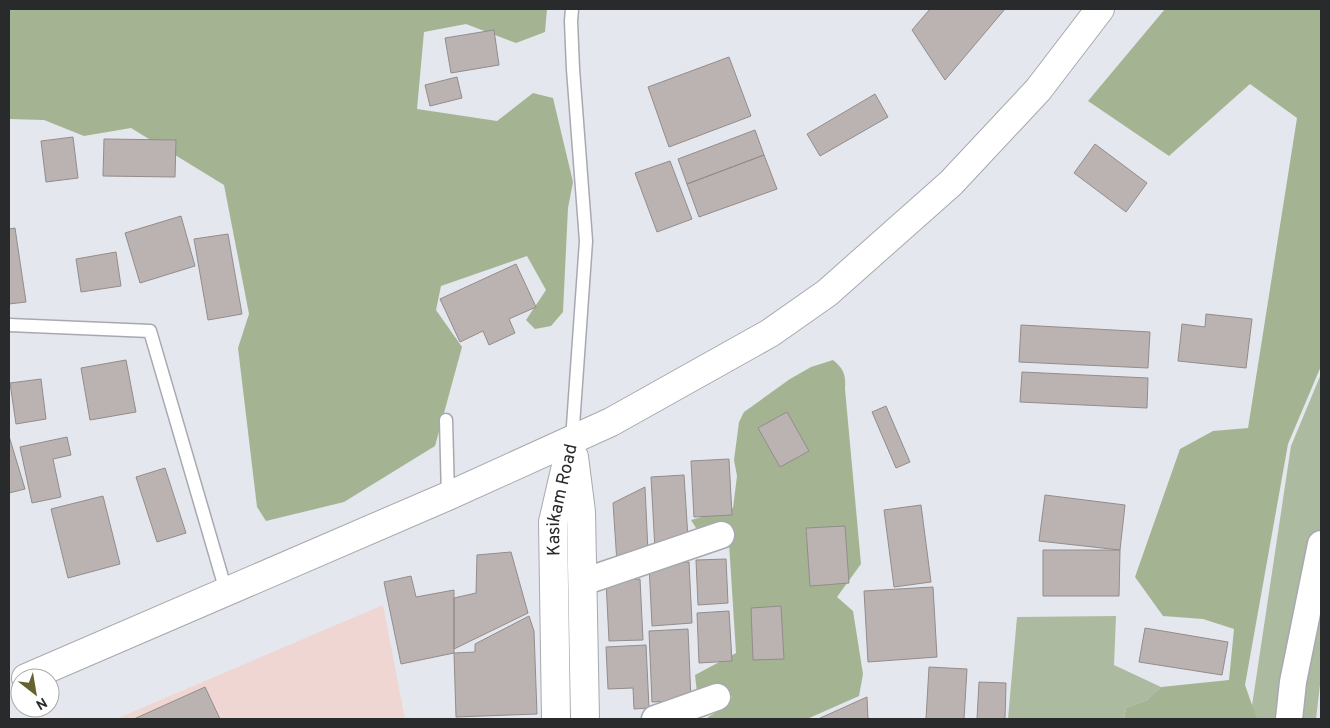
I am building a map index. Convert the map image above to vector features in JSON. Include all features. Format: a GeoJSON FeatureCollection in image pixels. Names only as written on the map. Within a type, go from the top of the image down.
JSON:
{"type":"FeatureCollection","features":[{"type":"Feature","properties":{"kind":"main road"},"geometry":{"type":"LineString","coordinates":[[49,668],[448,496],[611,422],[701,374],[770,333],[827,293],[951,183],[1038,90],[1100,9]]}},
{"type":"Feature","properties":{"kind":"main road","name":"Kasikam Road"},"geometry":{"type":"LineString","coordinates":[[572,440],[581,512],[586,719]]}},
{"type":"Feature","properties":{"kind":"main road","name":"Kasikam Road"},"geometry":{"type":"LineString","coordinates":[[556,719],[553,522],[572,440]]}},
{"type":"Feature","properties":{"kind":"street"},"geometry":{"type":"LineString","coordinates":[[583,582],[721,535]]}},
{"type":"Feature","properties":{"kind":"street"},"geometry":{"type":"LineString","coordinates":[[1288,719],[1293,682],[1321,544]]}},
{"type":"Feature","properties":{"kind":"street"},"geometry":{"type":"LineString","coordinates":[[655,719],[717,697]]}},
{"type":"Feature","properties":{"kind":"lane"},"geometry":{"type":"LineString","coordinates":[[572,9],[572,68],[586,241],[572,440]]}},
{"type":"Feature","properties":{"kind":"lane"},"geometry":{"type":"LineString","coordinates":[[9,325],[150,331],[226,592]]}},
{"type":"Feature","properties":{"kind":"lane"},"geometry":{"type":"LineString","coordinates":[[446,420],[448,496]]}},
{"type":"Feature","properties":{"kind":"shaded area"},"geometry":{"type":"Polygon","coordinates":[[[383,605],[405,719],[116,719],[383,605]]]}},
{"type":"Feature","properties":{"kind":"green space"},"geometry":{"type":"Polygon","coordinates":[[[9,9],[547,9],[545,32],[516,43],[466,24],[424,32],[417,109],[497,121],[533,93],[553,98],[573,182],[568,208],[563,312],[551,326],[535,329],[526,320],[546,290],[527,256],[441,286],[436,310],[462,347],[435,446],[344,502],[266,521],[257,507],[238,348],[249,314],[224,185],[131,128],[84,136],[44,120],[9,119],[9,9]]]}},
{"type":"Feature","properties":{"kind":"green space"},"geometry":{"type":"Polygon","coordinates":[[[1165,9],[1321,9],[1321,366],[1288,444],[1245,685],[1257,719],[1124,719],[1126,708],[1147,700],[1161,687],[1229,680],[1234,629],[1203,619],[1163,616],[1135,577],[1180,449],[1213,431],[1248,428],[1297,118],[1250,84],[1169,156],[1088,101],[1165,9]]]}},
{"type":"Feature","properties":{"kind":"green space"},"geometry":{"type":"Polygon","coordinates":[[[833,360],[842,369],[845,380],[861,564],[837,597],[853,611],[863,674],[859,696],[807,719],[708,719],[708,717],[728,706],[732,696],[697,693],[695,675],[736,653],[729,543],[721,527],[696,528],[691,520],[733,508],[737,476],[734,460],[739,422],[744,412],[790,379],[811,367],[833,360]]]}},
{"type":"Feature","properties":{"kind":"green space"},"geometry":{"type":"Polygon","coordinates":[[[1321,374],[1321,676],[1316,719],[1250,719],[1291,446],[1321,374]]]}},
{"type":"Feature","properties":{"kind":"green space"},"geometry":{"type":"Polygon","coordinates":[[[1116,616],[1114,665],[1161,687],[1147,700],[1126,708],[1124,719],[1008,719],[1017,617],[1116,616]]]}},
{"type":"Feature","properties":{"kind":"building"},"geometry":{"type":"Polygon","coordinates":[[[930,9],[1005,9],[945,80],[912,30],[930,9]]]}},
{"type":"Feature","properties":{"kind":"building"},"geometry":{"type":"Polygon","coordinates":[[[494,30],[499,65],[451,73],[445,38],[494,30]]]}},
{"type":"Feature","properties":{"kind":"building"},"geometry":{"type":"Polygon","coordinates":[[[729,57],[751,116],[669,147],[648,87],[729,57]]]}},
{"type":"Feature","properties":{"kind":"building"},"geometry":{"type":"Polygon","coordinates":[[[457,77],[462,98],[430,106],[425,85],[457,77]]]}},
{"type":"Feature","properties":{"kind":"building"},"geometry":{"type":"Polygon","coordinates":[[[875,94],[888,117],[820,156],[807,134],[875,94]]]}},
{"type":"Feature","properties":{"kind":"building"},"geometry":{"type":"Polygon","coordinates":[[[755,130],[764,155],[687,184],[678,159],[755,130]]]}},
{"type":"Feature","properties":{"kind":"building"},"geometry":{"type":"Polygon","coordinates":[[[73,137],[78,178],[46,182],[41,141],[73,137]]]}},
{"type":"Feature","properties":{"kind":"building"},"geometry":{"type":"Polygon","coordinates":[[[104,139],[176,140],[175,177],[103,176],[104,139]]]}},
{"type":"Feature","properties":{"kind":"building"},"geometry":{"type":"Polygon","coordinates":[[[1095,144],[1147,183],[1126,212],[1074,173],[1095,144]]]}},
{"type":"Feature","properties":{"kind":"building"},"geometry":{"type":"Polygon","coordinates":[[[764,155],[777,189],[699,217],[687,184],[764,155]]]}},
{"type":"Feature","properties":{"kind":"building"},"geometry":{"type":"Polygon","coordinates":[[[670,161],[692,219],[657,232],[635,173],[670,161]]]}},
{"type":"Feature","properties":{"kind":"building"},"geometry":{"type":"Polygon","coordinates":[[[181,216],[195,266],[140,283],[125,233],[181,216]]]}},
{"type":"Feature","properties":{"kind":"building"},"geometry":{"type":"Polygon","coordinates":[[[15,228],[26,302],[9,304],[9,229],[15,228]]]}},
{"type":"Feature","properties":{"kind":"building"},"geometry":{"type":"Polygon","coordinates":[[[228,234],[242,314],[208,320],[194,239],[228,234]]]}},
{"type":"Feature","properties":{"kind":"building"},"geometry":{"type":"Polygon","coordinates":[[[116,252],[121,286],[81,292],[76,259],[116,252]]]}},
{"type":"Feature","properties":{"kind":"building"},"geometry":{"type":"Polygon","coordinates":[[[516,264],[536,307],[509,319],[515,333],[489,345],[483,331],[460,342],[440,299],[516,264]]]}},
{"type":"Feature","properties":{"kind":"building"},"geometry":{"type":"Polygon","coordinates":[[[1206,314],[1252,319],[1246,368],[1178,361],[1182,324],[1205,327],[1206,314]]]}},
{"type":"Feature","properties":{"kind":"building"},"geometry":{"type":"Polygon","coordinates":[[[1021,325],[1150,332],[1148,368],[1019,362],[1021,325]]]}},
{"type":"Feature","properties":{"kind":"building"},"geometry":{"type":"Polygon","coordinates":[[[126,360],[136,412],[90,420],[81,368],[126,360]]]}},
{"type":"Feature","properties":{"kind":"building"},"geometry":{"type":"Polygon","coordinates":[[[1022,372],[1148,378],[1147,408],[1020,402],[1022,372]]]}},
{"type":"Feature","properties":{"kind":"building"},"geometry":{"type":"Polygon","coordinates":[[[41,379],[46,419],[16,424],[10,383],[41,379]]]}},
{"type":"Feature","properties":{"kind":"building"},"geometry":{"type":"Polygon","coordinates":[[[886,406],[910,462],[896,468],[872,412],[886,406]]]}},
{"type":"Feature","properties":{"kind":"building"},"geometry":{"type":"Polygon","coordinates":[[[787,412],[809,451],[780,467],[758,428],[787,412]]]}},
{"type":"Feature","properties":{"kind":"building"},"geometry":{"type":"Polygon","coordinates":[[[9,436],[25,489],[9,493],[9,436]]]}},
{"type":"Feature","properties":{"kind":"building"},"geometry":{"type":"Polygon","coordinates":[[[67,437],[71,455],[53,459],[61,497],[32,503],[20,447],[67,437]]]}},
{"type":"Feature","properties":{"kind":"building"},"geometry":{"type":"Polygon","coordinates":[[[729,459],[732,515],[694,517],[691,461],[729,459]]]}},
{"type":"Feature","properties":{"kind":"building"},"geometry":{"type":"Polygon","coordinates":[[[165,468],[186,533],[157,542],[136,477],[165,468]]]}},
{"type":"Feature","properties":{"kind":"building"},"geometry":{"type":"Polygon","coordinates":[[[684,475],[688,538],[655,550],[651,477],[684,475]]]}},
{"type":"Feature","properties":{"kind":"building"},"geometry":{"type":"Polygon","coordinates":[[[645,487],[648,552],[617,563],[613,503],[645,487]]]}},
{"type":"Feature","properties":{"kind":"building"},"geometry":{"type":"Polygon","coordinates":[[[1045,495],[1125,505],[1120,550],[1039,541],[1045,495]]]}},
{"type":"Feature","properties":{"kind":"building"},"geometry":{"type":"Polygon","coordinates":[[[103,496],[120,564],[68,578],[51,509],[103,496]]]}},
{"type":"Feature","properties":{"kind":"building"},"geometry":{"type":"Polygon","coordinates":[[[921,505],[931,582],[894,587],[884,510],[921,505]]]}},
{"type":"Feature","properties":{"kind":"building"},"geometry":{"type":"Polygon","coordinates":[[[845,526],[849,583],[810,586],[806,528],[845,526]]]}},
{"type":"Feature","properties":{"kind":"building"},"geometry":{"type":"Polygon","coordinates":[[[1043,550],[1120,550],[1119,596],[1043,596],[1043,550]]]}},
{"type":"Feature","properties":{"kind":"building"},"geometry":{"type":"Polygon","coordinates":[[[511,552],[528,613],[454,649],[454,598],[476,593],[477,555],[511,552]]]}},
{"type":"Feature","properties":{"kind":"building"},"geometry":{"type":"Polygon","coordinates":[[[726,559],[728,603],[698,605],[696,560],[726,559]]]}},
{"type":"Feature","properties":{"kind":"building"},"geometry":{"type":"Polygon","coordinates":[[[689,562],[692,623],[652,626],[649,564],[689,562]]]}},
{"type":"Feature","properties":{"kind":"building"},"geometry":{"type":"Polygon","coordinates":[[[411,576],[416,597],[454,590],[454,653],[401,664],[384,582],[411,576]]]}},
{"type":"Feature","properties":{"kind":"building"},"geometry":{"type":"Polygon","coordinates":[[[640,579],[643,640],[609,641],[606,581],[640,579]]]}},
{"type":"Feature","properties":{"kind":"building"},"geometry":{"type":"Polygon","coordinates":[[[933,587],[937,657],[868,662],[864,591],[933,587]]]}},
{"type":"Feature","properties":{"kind":"building"},"geometry":{"type":"Polygon","coordinates":[[[781,606],[784,659],[753,660],[751,608],[781,606]]]}},
{"type":"Feature","properties":{"kind":"building"},"geometry":{"type":"Polygon","coordinates":[[[729,611],[732,661],[699,663],[697,613],[729,611]]]}},
{"type":"Feature","properties":{"kind":"building"},"geometry":{"type":"Polygon","coordinates":[[[529,616],[534,631],[537,714],[456,717],[454,653],[475,652],[475,644],[529,616]]]}},
{"type":"Feature","properties":{"kind":"building"},"geometry":{"type":"Polygon","coordinates":[[[1145,628],[1228,642],[1222,675],[1139,662],[1145,628]]]}},
{"type":"Feature","properties":{"kind":"building"},"geometry":{"type":"Polygon","coordinates":[[[688,629],[691,700],[652,702],[649,631],[688,629]]]}},
{"type":"Feature","properties":{"kind":"building"},"geometry":{"type":"Polygon","coordinates":[[[646,645],[649,708],[634,709],[633,688],[608,689],[606,647],[646,645]]]}},
{"type":"Feature","properties":{"kind":"building"},"geometry":{"type":"Polygon","coordinates":[[[929,667],[967,669],[964,719],[926,719],[929,667]]]}},
{"type":"Feature","properties":{"kind":"building"},"geometry":{"type":"Polygon","coordinates":[[[979,682],[1006,683],[1005,719],[977,719],[979,682]]]}},
{"type":"Feature","properties":{"kind":"building"},"geometry":{"type":"Polygon","coordinates":[[[205,687],[220,719],[134,719],[205,687]]]}},
{"type":"Feature","properties":{"kind":"building"},"geometry":{"type":"Polygon","coordinates":[[[867,697],[868,719],[818,719],[867,697]]]}}]}
